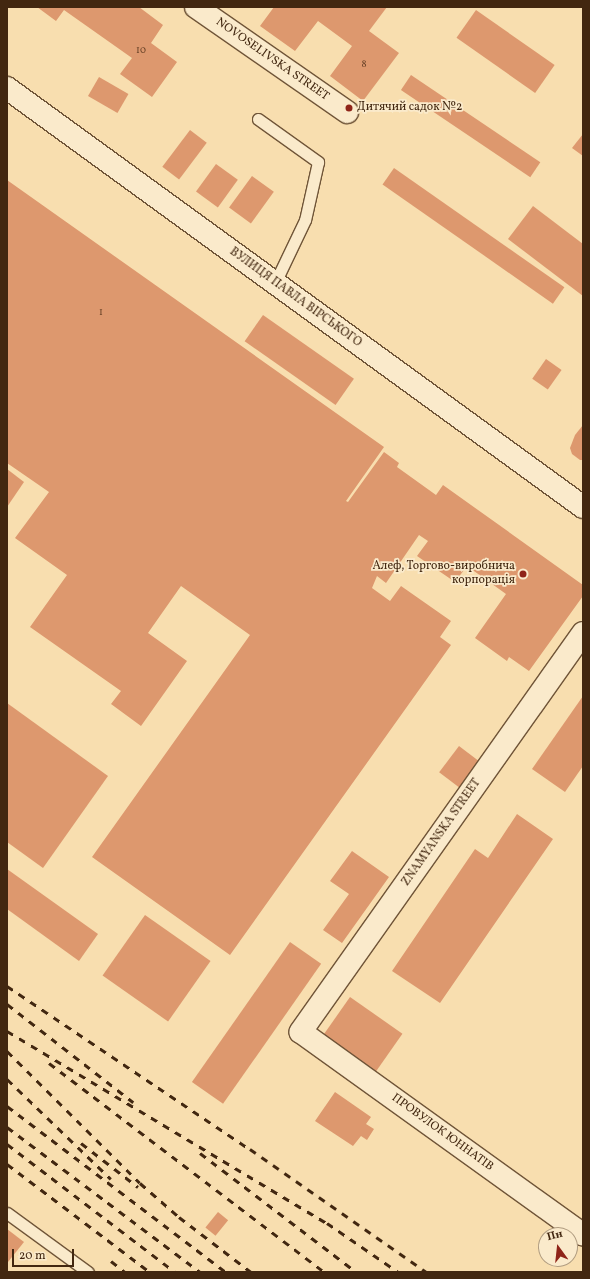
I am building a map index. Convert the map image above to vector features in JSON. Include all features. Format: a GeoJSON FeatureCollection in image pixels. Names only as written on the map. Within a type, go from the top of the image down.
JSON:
{"type":"FeatureCollection","features":[{"type":"Feature","properties":{"kind":"street","name":"NOVOSELIVSKA STREET"},"geometry":{"type":"LineString","coordinates":[[196,7],[347,112]]}},
{"type":"Feature","properties":{"kind":"street","name":"ВУЛИЦЯ ПАВЛА ВІРСЬКОГО"},"geometry":{"type":"LineString","coordinates":[[7,88],[583,507]]}},
{"type":"Feature","properties":{"kind":"street","name":"ZNAMYANSKA STREET"},"geometry":{"type":"LineString","coordinates":[[301,1032],[583,633]]}},
{"type":"Feature","properties":{"kind":"street","name":"ПРОВУЛОК ЮННАТІВ"},"geometry":{"type":"LineString","coordinates":[[301,1032],[583,1235]]}},
{"type":"Feature","properties":{"kind":"lane"},"geometry":{"type":"LineString","coordinates":[[258,119],[318,162],[305,220],[276,284]]}},
{"type":"Feature","properties":{"kind":"lane"},"geometry":{"type":"LineString","coordinates":[[7,1213],[88,1272]]}},
{"type":"Feature","properties":{"kind":"building"},"geometry":{"type":"Polygon","coordinates":[[[37,7],[139,7],[163,25],[151,43],[177,62],[152,97],[120,74],[132,58],[64,10],[56,21],[37,7]]]}},
{"type":"Feature","properties":{"kind":"building"},"geometry":{"type":"Polygon","coordinates":[[[274,7],[387,7],[369,31],[399,53],[363,101],[330,76],[352,46],[318,21],[295,51],[260,26],[274,7]]]}},
{"type":"Feature","properties":{"kind":"building"},"geometry":{"type":"Polygon","coordinates":[[[476,10],[555,65],[535,93],[456,38],[476,10]]]}},
{"type":"Feature","properties":{"kind":"building"},"geometry":{"type":"Polygon","coordinates":[[[411,75],[540,162],[530,177],[401,90],[411,75]]]}},
{"type":"Feature","properties":{"kind":"building"},"geometry":{"type":"Polygon","coordinates":[[[99,77],[128,94],[117,113],[88,96],[99,77]]]}},
{"type":"Feature","properties":{"kind":"building"},"geometry":{"type":"Polygon","coordinates":[[[190,130],[207,143],[179,179],[162,167],[190,130]]]}},
{"type":"Feature","properties":{"kind":"building"},"geometry":{"type":"Polygon","coordinates":[[[583,134],[583,156],[572,148],[583,134]]]}},
{"type":"Feature","properties":{"kind":"building"},"geometry":{"type":"Polygon","coordinates":[[[216,164],[238,180],[218,207],[196,192],[216,164]]]}},
{"type":"Feature","properties":{"kind":"building"},"geometry":{"type":"Polygon","coordinates":[[[394,168],[564,287],[553,304],[383,184],[394,168]]]}},
{"type":"Feature","properties":{"kind":"building"},"geometry":{"type":"Polygon","coordinates":[[[252,176],[274,192],[251,223],[229,208],[252,176]]]}},
{"type":"Feature","properties":{"kind":"building"},"geometry":{"type":"Polygon","coordinates":[[[7,180],[384,447],[346,501],[348,502],[384,452],[399,463],[397,467],[436,495],[443,485],[583,585],[583,596],[529,671],[509,657],[507,661],[475,638],[506,594],[467,566],[455,582],[417,556],[428,541],[419,535],[386,583],[377,576],[372,588],[390,601],[401,586],[451,621],[440,637],[451,645],[230,955],[92,857],[250,635],[181,586],[148,633],[187,661],[141,726],[111,704],[121,691],[30,627],[67,575],[15,538],[49,492],[7,463],[7,180]]]}},
{"type":"Feature","properties":{"kind":"building"},"geometry":{"type":"Polygon","coordinates":[[[533,206],[583,244],[583,296],[508,239],[533,206]]]}},
{"type":"Feature","properties":{"kind":"building"},"geometry":{"type":"Polygon","coordinates":[[[263,315],[354,379],[336,405],[245,341],[263,315]]]}},
{"type":"Feature","properties":{"kind":"building"},"geometry":{"type":"Polygon","coordinates":[[[546,359],[562,370],[548,390],[532,379],[546,359]]]}},
{"type":"Feature","properties":{"kind":"building"},"geometry":{"type":"Polygon","coordinates":[[[583,425],[583,460],[580,460],[572,454],[570,448],[575,435],[583,425]]]}},
{"type":"Feature","properties":{"kind":"building"},"geometry":{"type":"Polygon","coordinates":[[[7,469],[24,482],[7,507],[7,469]]]}},
{"type":"Feature","properties":{"kind":"building"},"geometry":{"type":"Polygon","coordinates":[[[583,696],[583,766],[565,792],[532,769],[583,696]]]}},
{"type":"Feature","properties":{"kind":"building"},"geometry":{"type":"Polygon","coordinates":[[[7,703],[108,776],[43,868],[7,842],[7,703]]]}},
{"type":"Feature","properties":{"kind":"building"},"geometry":{"type":"Polygon","coordinates":[[[459,746],[480,762],[460,788],[439,772],[459,746]]]}},
{"type":"Feature","properties":{"kind":"building"},"geometry":{"type":"Polygon","coordinates":[[[517,814],[553,839],[440,1003],[392,971],[475,849],[488,858],[517,814]]]}},
{"type":"Feature","properties":{"kind":"building"},"geometry":{"type":"Polygon","coordinates":[[[352,851],[389,877],[342,943],[323,930],[349,894],[330,881],[352,851]]]}},
{"type":"Feature","properties":{"kind":"building"},"geometry":{"type":"Polygon","coordinates":[[[7,869],[98,934],[79,961],[7,909],[7,869]]]}},
{"type":"Feature","properties":{"kind":"building"},"geometry":{"type":"Polygon","coordinates":[[[145,915],[211,961],[168,1022],[103,976],[145,915]]]}},
{"type":"Feature","properties":{"kind":"building"},"geometry":{"type":"Polygon","coordinates":[[[290,942],[321,964],[223,1104],[192,1082],[290,942]]]}},
{"type":"Feature","properties":{"kind":"building"},"geometry":{"type":"Polygon","coordinates":[[[350,997],[402,1034],[375,1073],[322,1036],[350,997]]]}},
{"type":"Feature","properties":{"kind":"building"},"geometry":{"type":"Polygon","coordinates":[[[335,1092],[371,1117],[366,1124],[374,1129],[367,1140],[361,1136],[353,1146],[315,1121],[335,1092]]]}},
{"type":"Feature","properties":{"kind":"building"},"geometry":{"type":"Polygon","coordinates":[[[218,1212],[228,1220],[216,1236],[205,1228],[218,1212]]]}},
{"type":"Feature","properties":{"kind":"building"},"geometry":{"type":"Polygon","coordinates":[[[7,1229],[24,1242],[8,1262],[7,1260],[7,1229]]]}},
{"type":"Feature","properties":{"kind":"railway"},"geometry":{"type":"LineString","coordinates":[[7,986],[250,1149],[426,1272]]}},
{"type":"Feature","properties":{"kind":"railway"},"geometry":{"type":"LineString","coordinates":[[7,1004],[133,1102]]}},
{"type":"Feature","properties":{"kind":"railway"},"geometry":{"type":"LineString","coordinates":[[7,1031],[327,1223],[398,1272]]}},
{"type":"Feature","properties":{"kind":"railway"},"geometry":{"type":"LineString","coordinates":[[7,1051],[140,1183],[179,1217],[251,1272]]}},
{"type":"Feature","properties":{"kind":"railway"},"geometry":{"type":"LineString","coordinates":[[49,1063],[324,1272]]}},
{"type":"Feature","properties":{"kind":"railway"},"geometry":{"type":"LineString","coordinates":[[7,1079],[111,1179]]}},
{"type":"Feature","properties":{"kind":"railway"},"geometry":{"type":"LineString","coordinates":[[7,1106],[226,1272]]}},
{"type":"Feature","properties":{"kind":"railway"},"geometry":{"type":"LineString","coordinates":[[7,1127],[200,1272]]}},
{"type":"Feature","properties":{"kind":"railway"},"geometry":{"type":"LineString","coordinates":[[81,1143],[138,1187]]}},
{"type":"Feature","properties":{"kind":"railway"},"geometry":{"type":"LineString","coordinates":[[7,1144],[175,1272]]}},
{"type":"Feature","properties":{"kind":"railway"},"geometry":{"type":"LineString","coordinates":[[200,1153],[356,1272]]}},
{"type":"Feature","properties":{"kind":"railway"},"geometry":{"type":"LineString","coordinates":[[7,1164],[150,1272]]}},
{"type":"Feature","properties":{"kind":"railway"},"geometry":{"type":"LineString","coordinates":[[111,1261],[125,1272]]}},
{"type":"Feature","properties":{"kind":"place","name":"Дитячий садок №2"},"geometry":{"type":"Point","coordinates":[349,108]}},
{"type":"Feature","properties":{"kind":"place","name":"Алеф, Торгово-виробнича корпорація"},"geometry":{"type":"Point","coordinates":[523,574]}}]}
